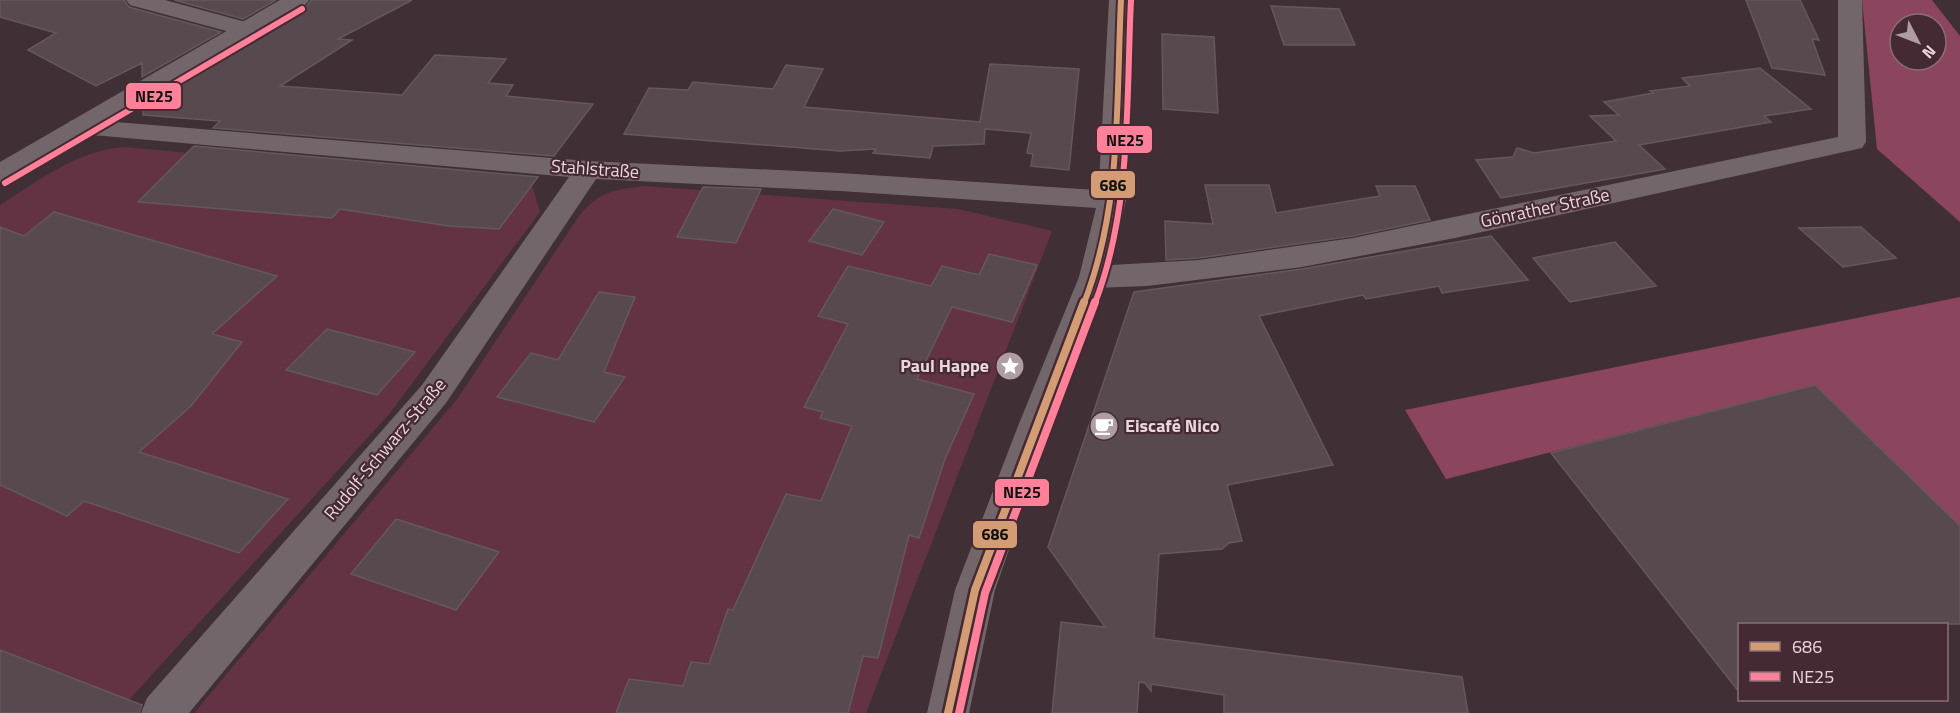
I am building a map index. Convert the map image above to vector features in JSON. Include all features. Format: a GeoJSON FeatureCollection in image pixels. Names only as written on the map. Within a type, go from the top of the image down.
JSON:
{"type":"FeatureCollection","features":[{"type":"Feature","properties":{"kind":"street"},"geometry":{"type":"LineString","coordinates":[[138,0],[245,29]]}},
{"type":"Feature","properties":{"kind":"street"},"geometry":{"type":"LineString","coordinates":[[0,174],[297,0]]}},
{"type":"Feature","properties":{"kind":"street"},"geometry":{"type":"LineString","coordinates":[[948,713],[975,590],[1035,426],[1094,277],[1112,201],[1121,0]]}},
{"type":"Feature","properties":{"kind":"street","name":"Gönrather Straße"},"geometry":{"type":"LineString","coordinates":[[1094,277],[1148,277],[1233,269],[1395,241],[1852,142],[1850,0]]}},
{"type":"Feature","properties":{"kind":"street","name":"Stahlstraße"},"geometry":{"type":"LineString","coordinates":[[79,127],[588,170],[840,182],[1112,201]]}},
{"type":"Feature","properties":{"kind":"street","name":"Rudolf-Schwarz-Straße"},"geometry":{"type":"LineString","coordinates":[[162,713],[434,394],[588,170]]}},
{"type":"Feature","properties":{"kind":"shaded area"},"geometry":{"type":"Polygon","coordinates":[[[1862,0],[1932,0],[1941,12],[1888,12],[1888,72],[1948,72],[1948,21],[1960,36],[1960,222],[1877,149],[1862,0]]]}},
{"type":"Feature","properties":{"kind":"shaded area"},"geometry":{"type":"Polygon","coordinates":[[[124,147],[532,185],[540,212],[390,413],[117,713],[0,713],[0,205],[59,168],[90,154],[124,147]]]}},
{"type":"Feature","properties":{"kind":"shaded area"},"geometry":{"type":"Polygon","coordinates":[[[644,186],[958,209],[1052,231],[866,713],[194,713],[458,398],[579,216],[594,201],[608,193],[644,186]]]}},
{"type":"Feature","properties":{"kind":"shaded area"},"geometry":{"type":"Polygon","coordinates":[[[1960,297],[1960,526],[1814,385],[1446,479],[1405,410],[1960,297]]]}},
{"type":"Feature","properties":{"kind":"building"},"geometry":{"type":"Polygon","coordinates":[[[0,0],[124,0],[129,7],[221,32],[142,77],[142,63],[96,86],[28,50],[56,33],[0,17],[0,0]]]}},
{"type":"Feature","properties":{"kind":"building"},"geometry":{"type":"Polygon","coordinates":[[[174,0],[276,0],[243,19],[174,0]]]}},
{"type":"Feature","properties":{"kind":"building"},"geometry":{"type":"Polygon","coordinates":[[[311,0],[412,0],[338,39],[352,40],[280,86],[402,95],[435,55],[506,59],[488,83],[513,85],[506,96],[593,104],[554,156],[213,128],[220,121],[143,115],[143,104],[306,7],[311,0]]]}},
{"type":"Feature","properties":{"kind":"building"},"geometry":{"type":"Polygon","coordinates":[[[1746,0],[1800,0],[1819,40],[1812,39],[1825,75],[1772,68],[1746,0]]]}},
{"type":"Feature","properties":{"kind":"building"},"geometry":{"type":"Polygon","coordinates":[[[1271,6],[1339,9],[1355,45],[1284,45],[1271,6]]]}},
{"type":"Feature","properties":{"kind":"building"},"geometry":{"type":"Polygon","coordinates":[[[1162,34],[1214,37],[1218,113],[1163,109],[1162,34]]]}},
{"type":"Feature","properties":{"kind":"building"},"geometry":{"type":"Polygon","coordinates":[[[990,64],[1079,69],[1069,170],[1031,166],[1033,154],[1027,153],[1031,133],[985,129],[984,144],[933,146],[930,158],[873,153],[876,149],[840,151],[624,134],[649,88],[688,90],[693,82],[773,89],[786,65],[823,69],[804,107],[980,122],[990,64]]]}},
{"type":"Feature","properties":{"kind":"building"},"geometry":{"type":"Polygon","coordinates":[[[1760,68],[1811,109],[1764,116],[1771,122],[1639,145],[1665,169],[1501,198],[1476,160],[1513,157],[1517,148],[1534,153],[1616,141],[1590,116],[1619,115],[1604,102],[1653,93],[1650,91],[1690,86],[1682,78],[1760,68]]]}},
{"type":"Feature","properties":{"kind":"building"},"geometry":{"type":"Polygon","coordinates":[[[194,146],[538,177],[499,229],[449,226],[340,209],[332,218],[138,202],[194,146]]]}},
{"type":"Feature","properties":{"kind":"building"},"geometry":{"type":"Polygon","coordinates":[[[1205,185],[1269,185],[1276,213],[1380,196],[1376,186],[1415,186],[1430,220],[1353,236],[1199,258],[1166,260],[1165,221],[1213,224],[1205,185]]]}},
{"type":"Feature","properties":{"kind":"building"},"geometry":{"type":"Polygon","coordinates":[[[703,187],[761,189],[736,243],[677,237],[703,187]]]}},
{"type":"Feature","properties":{"kind":"building"},"geometry":{"type":"Polygon","coordinates":[[[833,209],[884,222],[862,255],[809,241],[833,209]]]}},
{"type":"Feature","properties":{"kind":"building"},"geometry":{"type":"Polygon","coordinates":[[[54,212],[277,276],[212,334],[242,342],[191,406],[139,452],[288,499],[239,553],[84,501],[67,516],[0,485],[0,227],[24,236],[54,212]]]}},
{"type":"Feature","properties":{"kind":"building"},"geometry":{"type":"Polygon","coordinates":[[[1861,227],[1896,258],[1843,267],[1799,228],[1861,227]]]}},
{"type":"Feature","properties":{"kind":"building"},"geometry":{"type":"Polygon","coordinates":[[[1491,236],[1528,280],[1442,293],[1439,286],[1366,299],[1363,295],[1259,316],[1333,465],[1227,485],[1242,541],[1229,543],[1222,549],[1159,554],[1154,638],[1462,677],[1468,713],[1224,713],[1224,695],[1151,684],[1151,691],[1145,683],[1139,682],[1137,713],[1052,713],[1061,622],[1105,627],[1048,547],[1134,292],[1302,269],[1491,236]]]}},
{"type":"Feature","properties":{"kind":"building"},"geometry":{"type":"Polygon","coordinates":[[[1615,242],[1656,286],[1570,302],[1533,258],[1615,242]]]}},
{"type":"Feature","properties":{"kind":"building"},"geometry":{"type":"Polygon","coordinates":[[[989,254],[1037,265],[1012,322],[952,307],[917,379],[974,394],[945,459],[919,538],[909,535],[878,658],[863,656],[848,713],[616,713],[629,679],[683,686],[691,662],[709,664],[728,609],[733,610],[786,494],[821,501],[852,426],[820,418],[823,412],[804,407],[848,324],[818,316],[848,266],[931,286],[942,266],[979,275],[989,254]]]}},
{"type":"Feature","properties":{"kind":"building"},"geometry":{"type":"Polygon","coordinates":[[[599,292],[635,297],[604,372],[625,377],[594,422],[497,397],[531,353],[558,360],[599,292]]]}},
{"type":"Feature","properties":{"kind":"building"},"geometry":{"type":"Polygon","coordinates":[[[327,329],[415,352],[377,395],[286,370],[327,329]]]}},
{"type":"Feature","properties":{"kind":"building"},"geometry":{"type":"Polygon","coordinates":[[[1815,385],[1960,526],[1960,624],[1738,623],[1738,690],[1551,453],[1815,385]]]}},
{"type":"Feature","properties":{"kind":"building"},"geometry":{"type":"Polygon","coordinates":[[[396,519],[499,552],[456,610],[351,574],[396,519]]]}},
{"type":"Feature","properties":{"kind":"building"},"geometry":{"type":"Polygon","coordinates":[[[0,650],[142,705],[139,713],[0,713],[0,650]]]}},
{"type":"Feature","properties":{"kind":"transit line","name":"686"},"geometry":{"type":"LineString","coordinates":[[948,713],[975,590],[1035,426],[1094,277],[1112,200],[1121,0]]}},
{"type":"Feature","properties":{"kind":"transit line","name":"NE25"},"geometry":{"type":"LineString","coordinates":[[959,713],[985,593],[1104,279],[1122,201],[1131,0]]}},
{"type":"Feature","properties":{"kind":"transit line","name":"NE25"},"geometry":{"type":"LineString","coordinates":[[5,183],[302,9]]}},
{"type":"Feature","properties":{"kind":"place","name":"Paul Happe"},"geometry":{"type":"Point","coordinates":[1010,366]}},
{"type":"Feature","properties":{"kind":"place","name":"Eiscafé Nico"},"geometry":{"type":"Point","coordinates":[1104,426]}}]}
